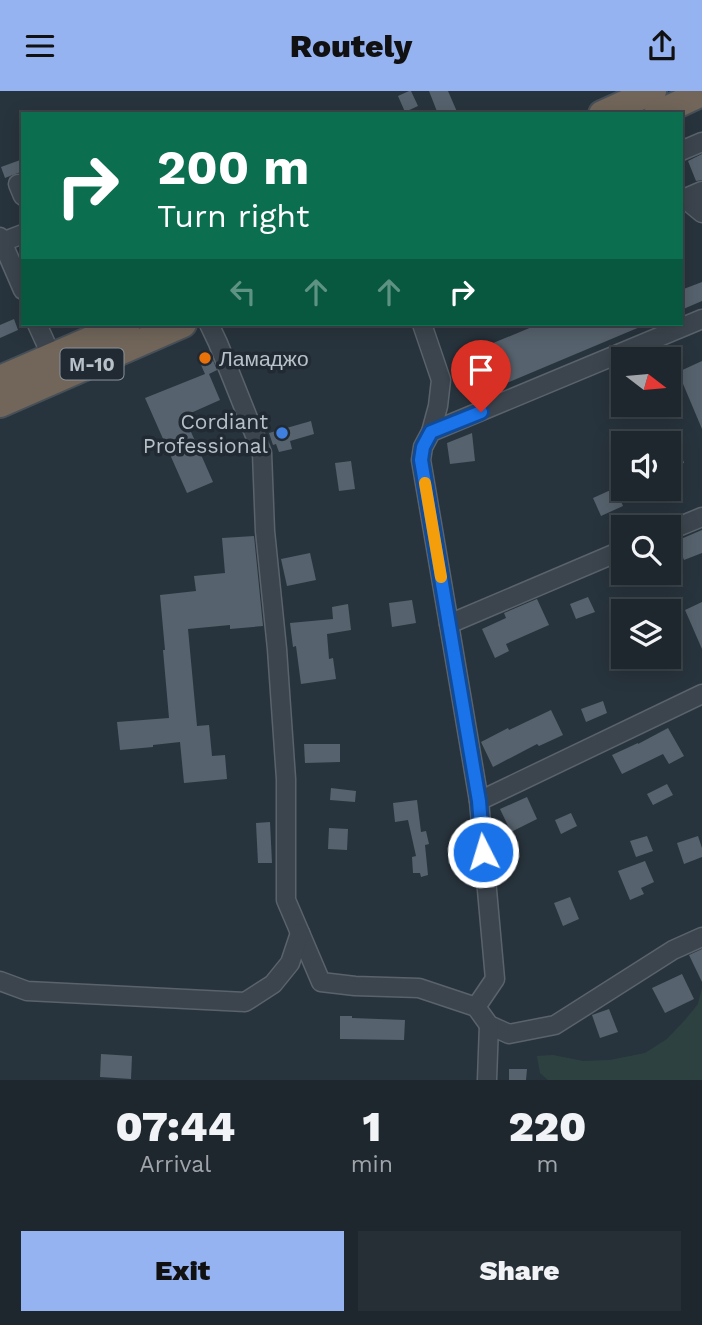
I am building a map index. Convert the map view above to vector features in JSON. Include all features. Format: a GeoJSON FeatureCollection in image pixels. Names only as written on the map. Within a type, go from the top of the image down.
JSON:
{"type":"FeatureCollection","features":[{"type":"Feature","properties":{"kind":"highway"},"geometry":{"type":"LineString","coordinates":[[606,112],[653,91]]}},
{"type":"Feature","properties":{"kind":"highway"},"geometry":{"type":"LineString","coordinates":[[661,112],[702,93]]}},
{"type":"Feature","properties":{"kind":"highway","name":"М-10"},"geometry":{"type":"LineString","coordinates":[[0,379],[122,326]]}},
{"type":"Feature","properties":{"kind":"highway","name":"М-10"},"geometry":{"type":"LineString","coordinates":[[0,404],[178,326]]}},
{"type":"Feature","properties":{"kind":"street"},"geometry":{"type":"LineString","coordinates":[[683,150],[702,142]]}},
{"type":"Feature","properties":{"kind":"street"},"geometry":{"type":"LineString","coordinates":[[683,199],[702,191]]}},
{"type":"Feature","properties":{"kind":"street"},"geometry":{"type":"LineString","coordinates":[[683,199],[702,213]]}},
{"type":"Feature","properties":{"kind":"street"},"geometry":{"type":"LineString","coordinates":[[21,235],[1,240],[21,285]]}},
{"type":"Feature","properties":{"kind":"street"},"geometry":{"type":"LineString","coordinates":[[431,432],[702,319]]}},
{"type":"Feature","properties":{"kind":"street"},"geometry":{"type":"LineString","coordinates":[[38,326],[52,357]]}},
{"type":"Feature","properties":{"kind":"street"},"geometry":{"type":"LineString","coordinates":[[210,326],[262,453],[265,531],[286,779],[286,900],[321,982],[419,988],[476,1007],[489,1025],[509,1034],[555,1025],[673,950],[702,937]]}},
{"type":"Feature","properties":{"kind":"street"},"geometry":{"type":"LineString","coordinates":[[423,326],[441,380],[438,406],[421,460],[479,801],[495,979],[476,1007]]}},
{"type":"Feature","properties":{"kind":"street"},"geometry":{"type":"LineString","coordinates":[[681,526],[702,517]]}},
{"type":"Feature","properties":{"kind":"street"},"geometry":{"type":"LineString","coordinates":[[449,624],[611,555]]}},
{"type":"Feature","properties":{"kind":"street"},"geometry":{"type":"LineString","coordinates":[[479,801],[702,694]]}},
{"type":"Feature","properties":{"kind":"street"},"geometry":{"type":"LineString","coordinates":[[0,982],[27,991],[244,1002],[273,984],[282,974],[290,963],[300,933]]}},
{"type":"Feature","properties":{"kind":"street"},"geometry":{"type":"LineString","coordinates":[[487,1080],[489,1025]]}},
{"type":"Feature","properties":{"kind":"green space"},"geometry":{"type":"Polygon","coordinates":[[[702,988],[702,1080],[548,1080],[540,1073],[537,1056],[553,1055],[583,1061],[610,1060],[645,1053],[667,1039],[685,1020],[698,1004],[702,988]]]}},
{"type":"Feature","properties":{"kind":"building"},"geometry":{"type":"Polygon","coordinates":[[[409,91],[418,106],[405,112],[398,96],[409,91]]]}},
{"type":"Feature","properties":{"kind":"building"},"geometry":{"type":"Polygon","coordinates":[[[429,91],[448,91],[457,112],[437,112],[429,91]]]}},
{"type":"Feature","properties":{"kind":"building"},"geometry":{"type":"Polygon","coordinates":[[[702,154],[702,180],[696,181],[688,161],[702,154]]]}},
{"type":"Feature","properties":{"kind":"building"},"geometry":{"type":"Polygon","coordinates":[[[21,160],[21,172],[5,178],[1,167],[21,160]]]}},
{"type":"Feature","properties":{"kind":"building"},"geometry":{"type":"Polygon","coordinates":[[[702,282],[702,301],[683,309],[683,289],[702,282]]]}},
{"type":"Feature","properties":{"kind":"building"},"geometry":{"type":"Polygon","coordinates":[[[14,319],[18,330],[0,338],[0,325],[14,319]]]}},
{"type":"Feature","properties":{"kind":"building"},"geometry":{"type":"Polygon","coordinates":[[[534,326],[642,326],[490,390],[474,351],[534,326]]]}},
{"type":"Feature","properties":{"kind":"building"},"geometry":{"type":"Polygon","coordinates":[[[210,353],[217,370],[209,374],[220,400],[184,416],[213,482],[187,493],[145,398],[205,374],[198,358],[210,353]]]}},
{"type":"Feature","properties":{"kind":"building"},"geometry":{"type":"Polygon","coordinates":[[[702,361],[702,429],[681,379],[681,371],[702,361]]]}},
{"type":"Feature","properties":{"kind":"building"},"geometry":{"type":"Polygon","coordinates":[[[311,421],[314,434],[290,441],[292,449],[279,452],[276,444],[273,445],[269,433],[311,421]]]}},
{"type":"Feature","properties":{"kind":"building"},"geometry":{"type":"Polygon","coordinates":[[[472,433],[475,461],[450,464],[447,443],[472,433]]]}},
{"type":"Feature","properties":{"kind":"building"},"geometry":{"type":"Polygon","coordinates":[[[351,461],[355,489],[339,491],[335,463],[351,461]]]}},
{"type":"Feature","properties":{"kind":"building"},"geometry":{"type":"Polygon","coordinates":[[[611,490],[611,501],[621,501],[623,506],[601,516],[593,498],[611,490]]]}},
{"type":"Feature","properties":{"kind":"building"},"geometry":{"type":"Polygon","coordinates":[[[702,530],[702,553],[684,560],[681,539],[702,530]]]}},
{"type":"Feature","properties":{"kind":"building"},"geometry":{"type":"Polygon","coordinates":[[[254,536],[263,626],[230,629],[230,625],[188,629],[197,726],[209,725],[212,756],[225,755],[227,779],[184,783],[180,742],[120,750],[117,722],[169,718],[160,595],[196,591],[194,576],[225,573],[222,538],[254,536]]]}},
{"type":"Feature","properties":{"kind":"building"},"geometry":{"type":"Polygon","coordinates":[[[310,553],[316,580],[287,586],[281,559],[310,553]]]}},
{"type":"Feature","properties":{"kind":"building"},"geometry":{"type":"Polygon","coordinates":[[[588,597],[595,612],[576,619],[570,604],[588,597]]]}},
{"type":"Feature","properties":{"kind":"building"},"geometry":{"type":"Polygon","coordinates":[[[537,599],[549,625],[506,644],[509,651],[495,658],[482,629],[506,618],[504,613],[537,599]]]}},
{"type":"Feature","properties":{"kind":"building"},"geometry":{"type":"Polygon","coordinates":[[[412,600],[416,623],[392,627],[389,603],[412,600]]]}},
{"type":"Feature","properties":{"kind":"building"},"geometry":{"type":"Polygon","coordinates":[[[702,602],[702,649],[685,610],[702,602]]]}},
{"type":"Feature","properties":{"kind":"building"},"geometry":{"type":"Polygon","coordinates":[[[348,604],[351,630],[327,634],[329,659],[333,658],[336,679],[301,684],[290,623],[333,619],[332,607],[348,604]]]}},
{"type":"Feature","properties":{"kind":"building"},"geometry":{"type":"Polygon","coordinates":[[[603,701],[607,713],[586,722],[581,709],[603,701]]]}},
{"type":"Feature","properties":{"kind":"building"},"geometry":{"type":"Polygon","coordinates":[[[551,710],[563,735],[539,746],[537,744],[493,767],[481,742],[551,710]]]}},
{"type":"Feature","properties":{"kind":"building"},"geometry":{"type":"Polygon","coordinates":[[[668,728],[684,756],[669,764],[663,754],[622,774],[612,755],[668,728]]]}},
{"type":"Feature","properties":{"kind":"building"},"geometry":{"type":"Polygon","coordinates":[[[304,744],[340,744],[340,762],[305,763],[304,744]]]}},
{"type":"Feature","properties":{"kind":"building"},"geometry":{"type":"Polygon","coordinates":[[[667,784],[673,795],[653,805],[647,794],[667,784]]]}},
{"type":"Feature","properties":{"kind":"building"},"geometry":{"type":"Polygon","coordinates":[[[331,788],[356,791],[355,802],[330,800],[331,788]]]}},
{"type":"Feature","properties":{"kind":"building"},"geometry":{"type":"Polygon","coordinates":[[[527,797],[537,819],[511,832],[500,809],[527,797]]]}},
{"type":"Feature","properties":{"kind":"building"},"geometry":{"type":"Polygon","coordinates":[[[417,800],[421,832],[426,831],[429,844],[425,845],[428,875],[421,877],[420,873],[413,873],[412,857],[416,856],[408,820],[395,822],[393,803],[417,800]]]}},
{"type":"Feature","properties":{"kind":"building"},"geometry":{"type":"Polygon","coordinates":[[[571,813],[577,826],[561,834],[555,820],[571,813]]]}},
{"type":"Feature","properties":{"kind":"building"},"geometry":{"type":"Polygon","coordinates":[[[270,822],[272,863],[258,863],[256,823],[270,822]]]}},
{"type":"Feature","properties":{"kind":"building"},"geometry":{"type":"Polygon","coordinates":[[[329,828],[348,829],[347,850],[328,849],[329,828]]]}},
{"type":"Feature","properties":{"kind":"building"},"geometry":{"type":"Polygon","coordinates":[[[647,836],[653,851],[636,857],[630,841],[647,836]]]}},
{"type":"Feature","properties":{"kind":"building"},"geometry":{"type":"Polygon","coordinates":[[[698,836],[702,857],[684,864],[677,843],[698,836]]]}},
{"type":"Feature","properties":{"kind":"building"},"geometry":{"type":"Polygon","coordinates":[[[645,861],[654,882],[641,888],[644,894],[630,900],[618,871],[645,861]]]}},
{"type":"Feature","properties":{"kind":"building"},"geometry":{"type":"Polygon","coordinates":[[[570,897],[579,919],[563,926],[554,903],[570,897]]]}},
{"type":"Feature","properties":{"kind":"building"},"geometry":{"type":"Polygon","coordinates":[[[702,949],[702,982],[689,955],[702,949]]]}},
{"type":"Feature","properties":{"kind":"building"},"geometry":{"type":"Polygon","coordinates":[[[682,974],[694,999],[665,1013],[652,988],[682,974]]]}},
{"type":"Feature","properties":{"kind":"building"},"geometry":{"type":"Polygon","coordinates":[[[609,1009],[618,1032],[600,1038],[592,1015],[609,1009]]]}},
{"type":"Feature","properties":{"kind":"building"},"geometry":{"type":"Polygon","coordinates":[[[340,1016],[405,1020],[404,1040],[340,1039],[340,1016]]]}},
{"type":"Feature","properties":{"kind":"building"},"geometry":{"type":"Polygon","coordinates":[[[101,1054],[132,1056],[131,1079],[100,1077],[101,1054]]]}},
{"type":"Feature","properties":{"kind":"building"},"geometry":{"type":"Polygon","coordinates":[[[509,1069],[527,1069],[526,1080],[509,1080],[509,1069]]]}},
{"type":"Feature","properties":{"kind":"slow traffic"},"geometry":{"type":"LineString","coordinates":[[425,483],[441,577]]}},
{"type":"Feature","properties":{"kind":"place","name":"Ламаджо"},"geometry":{"type":"Point","coordinates":[205,358]}},
{"type":"Feature","properties":{"kind":"place","name":"Cordiant Professional"},"geometry":{"type":"Point","coordinates":[282,433]}},
{"type":"Feature","properties":{"kind":"route"},"geometry":{"type":"LineString","coordinates":[[481,412],[431,432],[423,447],[421,460],[479,801],[483,852]]}}]}
